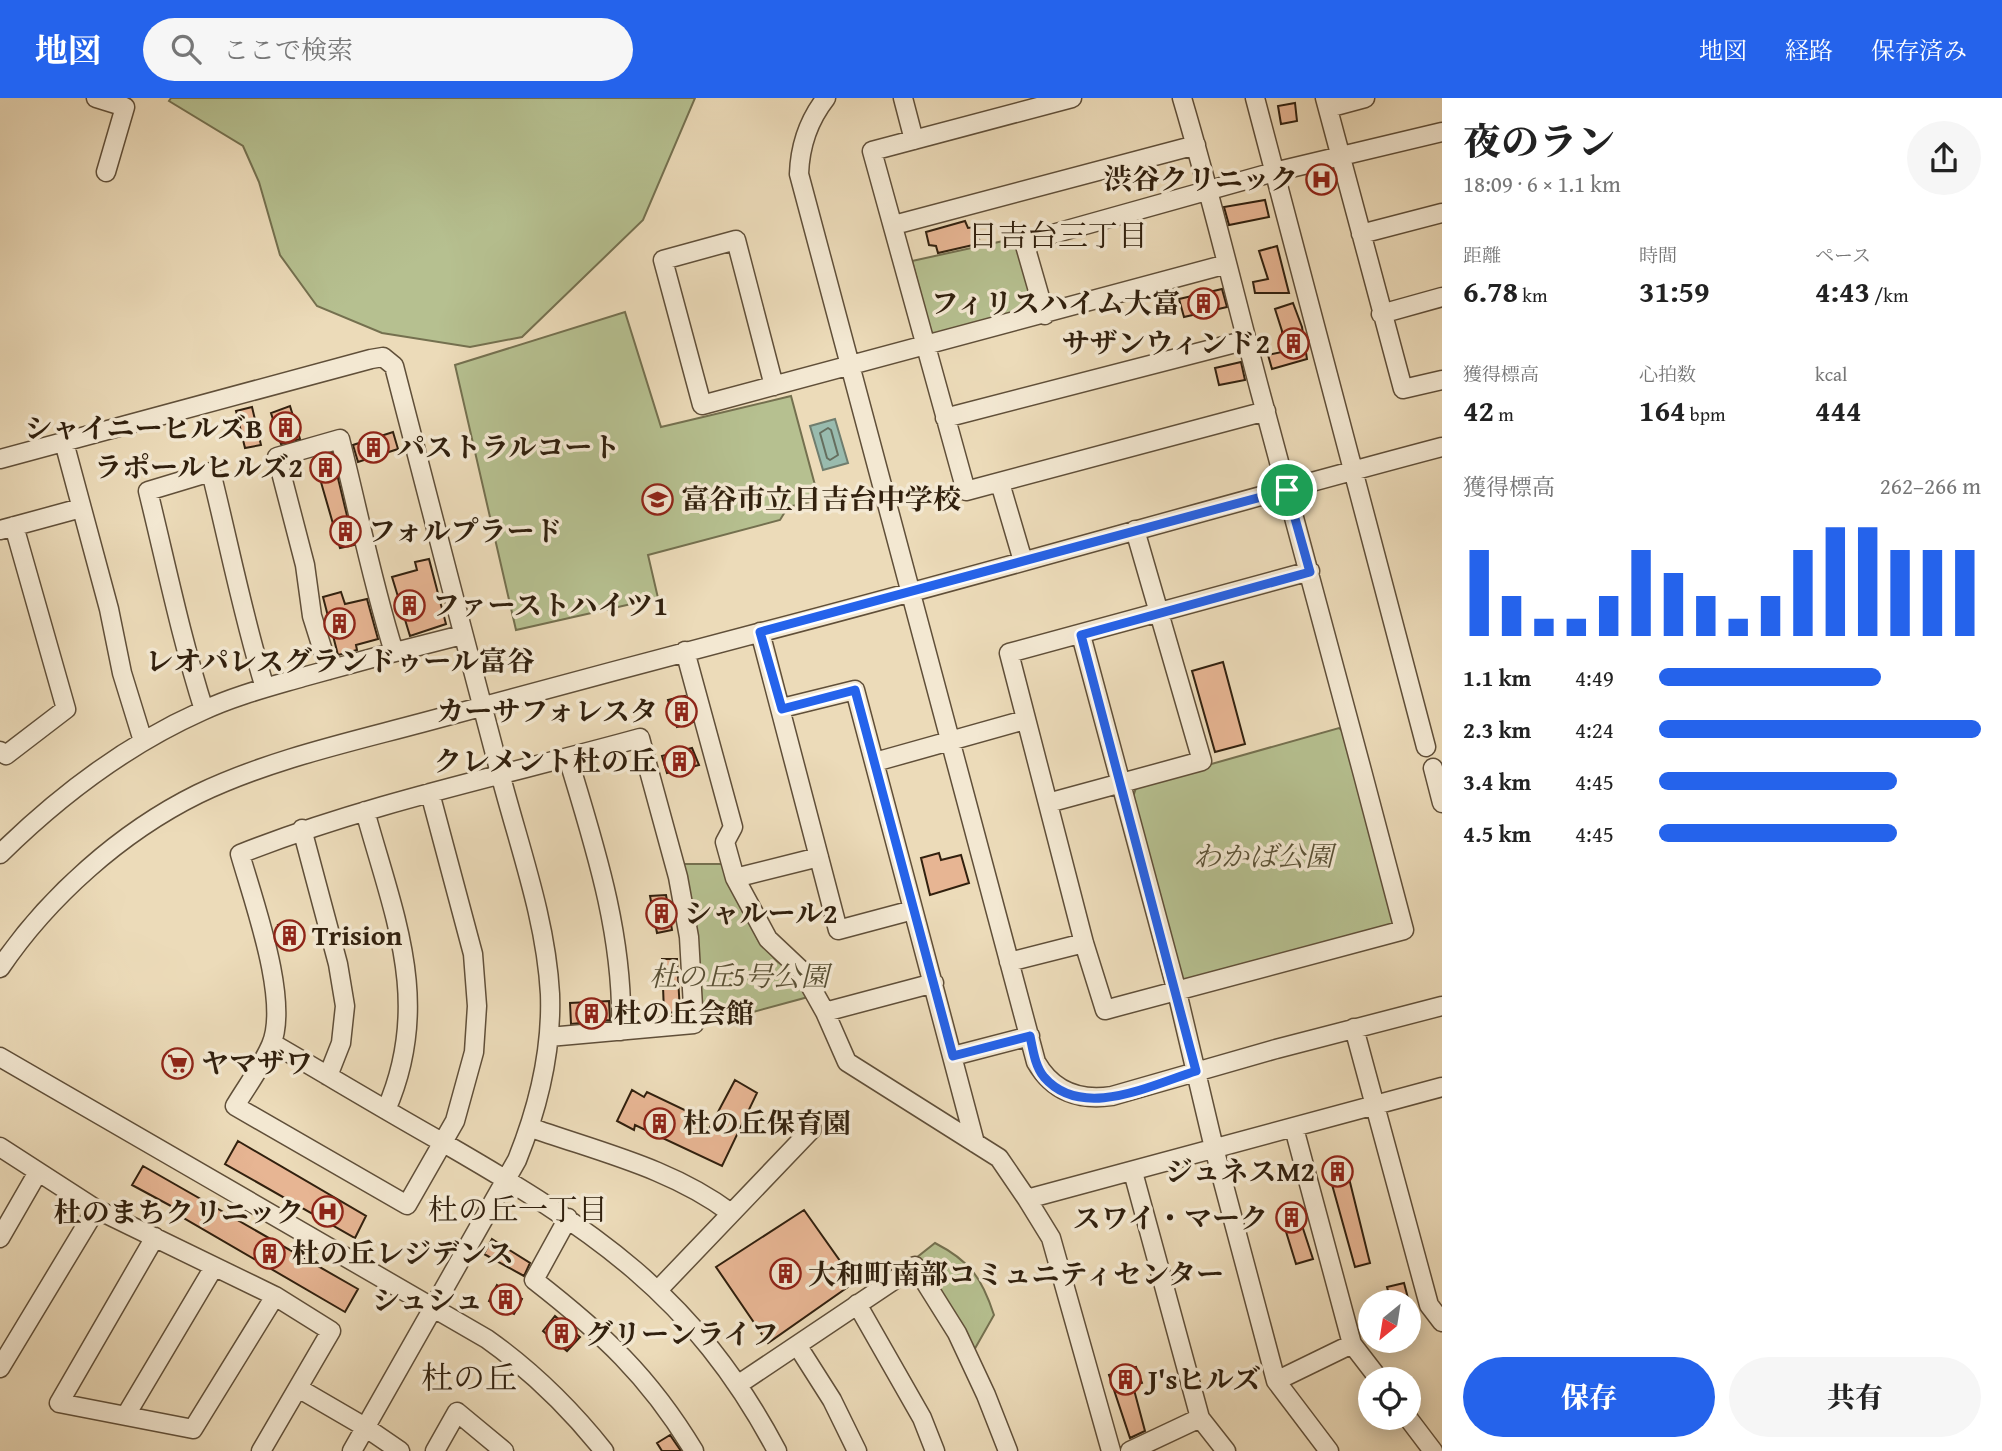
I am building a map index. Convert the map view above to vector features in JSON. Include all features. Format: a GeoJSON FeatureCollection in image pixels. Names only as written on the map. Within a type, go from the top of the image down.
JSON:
{"type":"FeatureCollection","features":[{"type":"Feature","properties":{"kind":"street"},"geometry":{"type":"LineString","coordinates":[[96,98],[125,107],[106,172]]}},
{"type":"Feature","properties":{"kind":"street"},"geometry":{"type":"LineString","coordinates":[[826,98],[806,132],[800,154],[799,174],[1036,1062],[1044,1077],[1059,1089],[1077,1097],[1092,1099],[1112,1096],[1442,1006]]}},
{"type":"Feature","properties":{"kind":"street"},"geometry":{"type":"LineString","coordinates":[[903,98],[914,140]]}},
{"type":"Feature","properties":{"kind":"street"},"geometry":{"type":"LineString","coordinates":[[1072,98],[872,151],[966,491],[1266,411]]}},
{"type":"Feature","properties":{"kind":"street"},"geometry":{"type":"LineString","coordinates":[[1182,98],[1210,191],[1404,930],[1105,1010],[1084,943],[1009,653],[1310,572]]}},
{"type":"Feature","properties":{"kind":"street"},"geometry":{"type":"LineString","coordinates":[[1255,98],[1426,747]]}},
{"type":"Feature","properties":{"kind":"street"},"geometry":{"type":"LineString","coordinates":[[1365,98],[1326,103],[1381,314],[1403,390],[1442,380]]}},
{"type":"Feature","properties":{"kind":"street"},"geometry":{"type":"LineString","coordinates":[[1045,315],[1024,242],[1274,172],[1442,132]]}},
{"type":"Feature","properties":{"kind":"street"},"geometry":{"type":"LineString","coordinates":[[894,225],[1196,145]]}},
{"type":"Feature","properties":{"kind":"street"},"geometry":{"type":"LineString","coordinates":[[1361,234],[1442,213]]}},
{"type":"Feature","properties":{"kind":"street"},"geometry":{"type":"LineString","coordinates":[[774,386],[736,240],[663,260],[702,405],[1045,315],[1227,264]]}},
{"type":"Feature","properties":{"kind":"street"},"geometry":{"type":"LineString","coordinates":[[1381,314],[1442,297]]}},
{"type":"Feature","properties":{"kind":"street"},"geometry":{"type":"LineString","coordinates":[[945,418],[1247,340]]}},
{"type":"Feature","properties":{"kind":"street"},"geometry":{"type":"LineString","coordinates":[[0,459],[383,357],[394,366],[462,635],[484,705],[500,775],[538,913],[550,995],[549,1037],[529,1127],[507,1179],[352,1451]]}},
{"type":"Feature","properties":{"kind":"street"},"geometry":{"type":"LineString","coordinates":[[328,670],[312,616],[305,565],[277,457],[341,439],[375,591],[394,652]]}},
{"type":"Feature","properties":{"kind":"street"},"geometry":{"type":"LineString","coordinates":[[64,442],[109,609],[122,673],[143,741]]}},
{"type":"Feature","properties":{"kind":"street"},"geometry":{"type":"LineString","coordinates":[[0,968],[30,929],[86,871],[142,827],[196,795],[283,761],[1442,447]]}},
{"type":"Feature","properties":{"kind":"street"},"geometry":{"type":"LineString","coordinates":[[204,710],[185,650],[176,602],[148,491],[211,472],[238,578],[247,627],[265,688]]}},
{"type":"Feature","properties":{"kind":"street"},"geometry":{"type":"LineString","coordinates":[[1000,483],[1023,561]]}},
{"type":"Feature","properties":{"kind":"street"},"geometry":{"type":"LineString","coordinates":[[0,751],[6,755],[66,709],[7,528],[81,508]]}},
{"type":"Feature","properties":{"kind":"street"},"geometry":{"type":"LineString","coordinates":[[1048,803],[1202,761],[1135,530]]}},
{"type":"Feature","properties":{"kind":"street"},"geometry":{"type":"LineString","coordinates":[[760,632],[838,930],[912,910]]}},
{"type":"Feature","properties":{"kind":"street"},"geometry":{"type":"LineString","coordinates":[[0,855],[49,808],[143,741],[204,710],[265,688],[462,635]]}},
{"type":"Feature","properties":{"kind":"street"},"geometry":{"type":"LineString","coordinates":[[1081,635],[1177,992],[1214,1148],[1276,1381],[1329,1451]]}},
{"type":"Feature","properties":{"kind":"street"},"geometry":{"type":"LineString","coordinates":[[685,651],[733,827],[725,842],[735,878],[768,939],[802,971],[825,1012],[847,1062],[999,1158],[1027,1199],[1051,1238],[1111,1451]]}},
{"type":"Feature","properties":{"kind":"street"},"geometry":{"type":"LineString","coordinates":[[782,709],[855,690],[975,1143]]}},
{"type":"Feature","properties":{"kind":"street"},"geometry":{"type":"LineString","coordinates":[[875,762],[1025,720]]}},
{"type":"Feature","properties":{"kind":"street"},"geometry":{"type":"LineString","coordinates":[[430,793],[473,954],[477,1006],[474,1052],[455,1121],[407,1205],[235,1106],[272,1043],[277,1008],[274,982],[240,854],[302,829],[430,793],[640,738],[678,877],[689,937],[694,1024],[549,1037]]}},
{"type":"Feature","properties":{"kind":"street"},"geometry":{"type":"LineString","coordinates":[[568,758],[606,891],[619,955],[621,1031]]}},
{"type":"Feature","properties":{"kind":"street"},"geometry":{"type":"LineString","coordinates":[[1436,769],[1442,803]]}},
{"type":"Feature","properties":{"kind":"street"},"geometry":{"type":"LineString","coordinates":[[365,811],[400,938],[408,979],[407,1045],[398,1082],[386,1110]]}},
{"type":"Feature","properties":{"kind":"street"},"geometry":{"type":"LineString","coordinates":[[302,829],[338,964],[345,1006],[341,1043],[328,1076]]}},
{"type":"Feature","properties":{"kind":"street"},"geometry":{"type":"LineString","coordinates":[[735,878],[819,857]]}},
{"type":"Feature","properties":{"kind":"street"},"geometry":{"type":"LineString","coordinates":[[1009,962],[1084,943]]}},
{"type":"Feature","properties":{"kind":"street"},"geometry":{"type":"LineString","coordinates":[[825,1012],[934,983]]}},
{"type":"Feature","properties":{"kind":"street"},"geometry":{"type":"LineString","coordinates":[[1354,1028],[1375,1106],[1442,1322]]}},
{"type":"Feature","properties":{"kind":"street"},"geometry":{"type":"LineString","coordinates":[[953,1056],[1030,1036]]}},
{"type":"Feature","properties":{"kind":"street"},"geometry":{"type":"LineString","coordinates":[[272,1043],[507,1179],[618,1254],[658,1290],[706,1341],[739,1384],[776,1451]]}},
{"type":"Feature","properties":{"kind":"street"},"geometry":{"type":"LineString","coordinates":[[0,1057],[487,1339],[539,1379],[580,1420],[604,1451]]}},
{"type":"Feature","properties":{"kind":"street"},"geometry":{"type":"LineString","coordinates":[[1027,1199],[1442,1087]]}},
{"type":"Feature","properties":{"kind":"street"},"geometry":{"type":"LineString","coordinates":[[529,1127],[653,1169],[711,1199],[731,1213]]}},
{"type":"Feature","properties":{"kind":"street"},"geometry":{"type":"LineString","coordinates":[[1294,1128],[1352,1344],[1370,1367]]}},
{"type":"Feature","properties":{"kind":"street"},"geometry":{"type":"LineString","coordinates":[[658,1290],[812,1129]]}},
{"type":"Feature","properties":{"kind":"street"},"geometry":{"type":"LineString","coordinates":[[0,1147],[96,1209],[275,1296],[331,1331],[261,1451]]}},
{"type":"Feature","properties":{"kind":"street"},"geometry":{"type":"LineString","coordinates":[[0,1238],[38,1172]]}},
{"type":"Feature","properties":{"kind":"street"},"geometry":{"type":"LineString","coordinates":[[1133,1172],[1200,1418],[1226,1451]]}},
{"type":"Feature","properties":{"kind":"street"},"geometry":{"type":"LineString","coordinates":[[0,1368],[96,1209]]}},
{"type":"Feature","properties":{"kind":"street"},"geometry":{"type":"LineString","coordinates":[[568,1218],[534,1280],[595,1328],[641,1375],[694,1451]]}},
{"type":"Feature","properties":{"kind":"street"},"geometry":{"type":"LineString","coordinates":[[155,1237],[59,1403],[193,1429],[275,1296]]}},
{"type":"Feature","properties":{"kind":"street"},"geometry":{"type":"LineString","coordinates":[[739,1384],[915,1266],[957,1334],[986,1395],[1008,1451]]}},
{"type":"Feature","properties":{"kind":"street"},"geometry":{"type":"LineString","coordinates":[[126,1415],[214,1267]]}},
{"type":"Feature","properties":{"kind":"street"},"geometry":{"type":"LineString","coordinates":[[857,1304],[922,1418],[934,1451]]}},
{"type":"Feature","properties":{"kind":"street"},"geometry":{"type":"LineString","coordinates":[[1276,1381],[1352,1344]]}},
{"type":"Feature","properties":{"kind":"street"},"geometry":{"type":"LineString","coordinates":[[797,1345],[832,1400],[857,1451]]}},
{"type":"Feature","properties":{"kind":"street"},"geometry":{"type":"LineString","coordinates":[[298,1388],[400,1451]]}},
{"type":"Feature","properties":{"kind":"street"},"geometry":{"type":"LineString","coordinates":[[435,1451],[457,1412],[504,1451]]}},
{"type":"Feature","properties":{"kind":"street"},"geometry":{"type":"LineString","coordinates":[[1130,1451],[1200,1418]]}},
{"type":"Feature","properties":{"kind":"street"},"geometry":{"type":"LineString","coordinates":[[1417,1430],[1433,1451]]}},
{"type":"Feature","properties":{"kind":"green space"},"geometry":{"type":"Polygon","coordinates":[[[171,98],[695,98],[643,220],[522,337],[470,347],[382,333],[317,306],[280,255],[259,182],[243,146],[169,101],[171,98]]]}},
{"type":"Feature","properties":{"kind":"green space"},"geometry":{"type":"Polygon","coordinates":[[[1017,238],[1038,304],[1033,312],[940,336],[931,332],[912,261],[1017,238]]]}},
{"type":"Feature","properties":{"kind":"green space"},"geometry":{"type":"Polygon","coordinates":[[[625,312],[661,427],[791,396],[819,500],[788,507],[780,520],[648,555],[658,598],[516,630],[455,365],[625,312]]]}},
{"type":"Feature","properties":{"kind":"green space","name":"わかば公園"},"geometry":{"type":"Polygon","coordinates":[[[1339,728],[1345,733],[1396,921],[1392,927],[1188,982],[1180,976],[1132,800],[1137,785],[1339,728]]]}},
{"type":"Feature","properties":{"kind":"green space","name":"杜の丘5号公園"},"geometry":{"type":"Polygon","coordinates":[[[682,864],[723,864],[758,940],[777,961],[796,975],[808,997],[702,1026],[697,944],[682,864]]]}},
{"type":"Feature","properties":{"kind":"green space"},"geometry":{"type":"Polygon","coordinates":[[[935,1243],[957,1257],[973,1272],[985,1291],[994,1315],[973,1352],[916,1258],[935,1243]]]}},
{"type":"Feature","properties":{"kind":"water"},"geometry":{"type":"Polygon","coordinates":[[[835,419],[848,463],[823,470],[810,426],[835,419]]]}},
{"type":"Feature","properties":{"kind":"building"},"geometry":{"type":"Polygon","coordinates":[[[1295,103],[1297,121],[1281,124],[1278,106],[1295,103]]]}},
{"type":"Feature","properties":{"kind":"building"},"geometry":{"type":"Polygon","coordinates":[[[1265,200],[1269,217],[1229,225],[1224,207],[1265,200]]]}},
{"type":"Feature","properties":{"kind":"building"},"geometry":{"type":"Polygon","coordinates":[[[965,221],[968,228],[975,227],[979,239],[972,240],[973,245],[938,253],[936,246],[929,245],[926,232],[965,221]]]}},
{"type":"Feature","properties":{"kind":"building"},"geometry":{"type":"Polygon","coordinates":[[[1277,246],[1289,293],[1255,293],[1253,282],[1268,279],[1259,251],[1277,246]]]}},
{"type":"Feature","properties":{"kind":"building","name":"フィリスハイム大富"},"geometry":{"type":"Polygon","coordinates":[[[1222,289],[1227,307],[1184,317],[1179,299],[1222,289]]]}},
{"type":"Feature","properties":{"kind":"building"},"geometry":{"type":"Polygon","coordinates":[[[1293,303],[1302,327],[1307,359],[1272,369],[1268,355],[1282,352],[1282,331],[1275,309],[1293,303]]]}},
{"type":"Feature","properties":{"kind":"building"},"geometry":{"type":"Polygon","coordinates":[[[1241,362],[1245,380],[1219,385],[1215,368],[1241,362]]]}},
{"type":"Feature","properties":{"kind":"building","name":"シャイニーヒルズB"},"geometry":{"type":"Polygon","coordinates":[[[290,406],[300,439],[281,444],[271,413],[290,406]]]}},
{"type":"Feature","properties":{"kind":"building"},"geometry":{"type":"Polygon","coordinates":[[[252,407],[261,445],[245,448],[236,411],[252,407]]]}},
{"type":"Feature","properties":{"kind":"building","name":"パストラルコート"},"geometry":{"type":"Polygon","coordinates":[[[393,432],[398,449],[358,462],[353,445],[393,432]]]}},
{"type":"Feature","properties":{"kind":"building"},"geometry":{"type":"Polygon","coordinates":[[[332,453],[354,545],[340,548],[314,458],[332,453]]]}},
{"type":"Feature","properties":{"kind":"building"},"geometry":{"type":"Polygon","coordinates":[[[429,559],[446,624],[410,636],[392,577],[417,570],[415,562],[429,559]]]}},
{"type":"Feature","properties":{"kind":"building"},"geometry":{"type":"Polygon","coordinates":[[[341,592],[345,604],[367,599],[378,639],[356,645],[357,650],[338,655],[323,597],[341,592]]]}},
{"type":"Feature","properties":{"kind":"building"},"geometry":{"type":"Polygon","coordinates":[[[1223,662],[1245,744],[1215,752],[1192,671],[1223,662]]]}},
{"type":"Feature","properties":{"kind":"building","name":"カーサフォレスタ"},"geometry":{"type":"Polygon","coordinates":[[[685,696],[693,722],[677,727],[668,700],[685,696]]]}},
{"type":"Feature","properties":{"kind":"building","name":"クレメント杜の丘"},"geometry":{"type":"Polygon","coordinates":[[[692,748],[699,765],[667,773],[662,756],[692,748]]]}},
{"type":"Feature","properties":{"kind":"building"},"geometry":{"type":"Polygon","coordinates":[[[939,853],[941,860],[961,855],[969,883],[930,895],[921,858],[939,853]]]}},
{"type":"Feature","properties":{"kind":"building","name":"シャルール2"},"geometry":{"type":"Polygon","coordinates":[[[666,895],[672,930],[657,933],[650,896],[666,895]]]}},
{"type":"Feature","properties":{"kind":"building","name":"Trision"},"geometry":{"type":"Polygon","coordinates":[[[294,922],[300,945],[285,947],[278,925],[294,922]]]}},
{"type":"Feature","properties":{"kind":"building"},"geometry":{"type":"Polygon","coordinates":[[[662,959],[677,959],[680,1012],[664,1013],[662,959]]]}},
{"type":"Feature","properties":{"kind":"building","name":"杜の丘会館"},"geometry":{"type":"Polygon","coordinates":[[[609,1001],[610,1020],[571,1024],[570,1003],[609,1001]]]}},
{"type":"Feature","properties":{"kind":"building","name":"杜の丘保育園"},"geometry":{"type":"Polygon","coordinates":[[[735,1080],[757,1093],[722,1166],[635,1125],[634,1130],[617,1121],[632,1090],[644,1097],[647,1092],[691,1113],[689,1119],[709,1129],[735,1080]]]}},
{"type":"Feature","properties":{"kind":"building"},"geometry":{"type":"Polygon","coordinates":[[[238,1141],[366,1216],[355,1238],[225,1164],[238,1141]]]}},
{"type":"Feature","properties":{"kind":"building"},"geometry":{"type":"Polygon","coordinates":[[[1344,1158],[1370,1263],[1355,1267],[1326,1163],[1344,1158]]]}},
{"type":"Feature","properties":{"kind":"building","name":"杜の丘レジデンス"},"geometry":{"type":"Polygon","coordinates":[[[143,1166],[358,1289],[345,1312],[182,1217],[184,1213],[132,1185],[143,1166]]]}},
{"type":"Feature","properties":{"kind":"building"},"geometry":{"type":"Polygon","coordinates":[[[1295,1204],[1313,1259],[1296,1264],[1279,1209],[1295,1204]]]}},
{"type":"Feature","properties":{"kind":"building","name":"大和町南部コミュニティセンター"},"geometry":{"type":"Polygon","coordinates":[[[804,1210],[855,1282],[768,1343],[716,1267],[804,1210]]]}},
{"type":"Feature","properties":{"kind":"building"},"geometry":{"type":"Polygon","coordinates":[[[492,1239],[530,1263],[524,1276],[484,1254],[492,1239]]]}},
{"type":"Feature","properties":{"kind":"building"},"geometry":{"type":"Polygon","coordinates":[[[1404,1283],[1406,1290],[1388,1290],[1387,1287],[1404,1283]]]}},
{"type":"Feature","properties":{"kind":"building","name":"シュシュ"},"geometry":{"type":"Polygon","coordinates":[[[497,1285],[522,1299],[514,1314],[489,1301],[497,1285]]]}},
{"type":"Feature","properties":{"kind":"building","name":"グリーンライフ"},"geometry":{"type":"Polygon","coordinates":[[[555,1316],[580,1337],[567,1351],[543,1331],[555,1316]]]}},
{"type":"Feature","properties":{"kind":"building"},"geometry":{"type":"Polygon","coordinates":[[[1136,1367],[1142,1383],[1133,1386],[1145,1431],[1130,1438],[1109,1375],[1136,1367]]]}},
{"type":"Feature","properties":{"kind":"building"},"geometry":{"type":"Polygon","coordinates":[[[670,1435],[681,1451],[662,1451],[657,1443],[670,1435]]]}},
{"type":"Feature","properties":{"kind":"place","name":"渋谷クリニック"},"geometry":{"type":"Point","coordinates":[1321,179]}},
{"type":"Feature","properties":{"kind":"place","name":"フィリスハイム大富"},"geometry":{"type":"Point","coordinates":[1203,303]}},
{"type":"Feature","properties":{"kind":"place","name":"サザンウィンド2"},"geometry":{"type":"Point","coordinates":[1293,343]}},
{"type":"Feature","properties":{"kind":"place","name":"シャイニーヒルズB"},"geometry":{"type":"Point","coordinates":[286,428]}},
{"type":"Feature","properties":{"kind":"place","name":"パストラルコート"},"geometry":{"type":"Point","coordinates":[374,447]}},
{"type":"Feature","properties":{"kind":"place","name":"ラポールヒルズ2"},"geometry":{"type":"Point","coordinates":[326,467]}},
{"type":"Feature","properties":{"kind":"place","name":"富谷市立日吉台中学校"},"geometry":{"type":"Point","coordinates":[658,499]}},
{"type":"Feature","properties":{"kind":"place","name":"フォルプラード"},"geometry":{"type":"Point","coordinates":[345,531]}},
{"type":"Feature","properties":{"kind":"place","name":"ファーストハイツ1"},"geometry":{"type":"Point","coordinates":[409,605]}},
{"type":"Feature","properties":{"kind":"place","name":"レオパレスグランドゥール富谷"},"geometry":{"type":"Point","coordinates":[340,624]}},
{"type":"Feature","properties":{"kind":"place","name":"カーサフォレスタ"},"geometry":{"type":"Point","coordinates":[681,711]}},
{"type":"Feature","properties":{"kind":"place","name":"クレメント杜の丘"},"geometry":{"type":"Point","coordinates":[680,761]}},
{"type":"Feature","properties":{"kind":"place","name":"シャルール2"},"geometry":{"type":"Point","coordinates":[661,913]}},
{"type":"Feature","properties":{"kind":"place","name":"Trision"},"geometry":{"type":"Point","coordinates":[289,935]}},
{"type":"Feature","properties":{"kind":"place","name":"杜の丘会館"},"geometry":{"type":"Point","coordinates":[591,1013]}},
{"type":"Feature","properties":{"kind":"place","name":"ヤマザワ"},"geometry":{"type":"Point","coordinates":[178,1063]}},
{"type":"Feature","properties":{"kind":"place","name":"杜の丘保育園"},"geometry":{"type":"Point","coordinates":[660,1123]}},
{"type":"Feature","properties":{"kind":"place","name":"ジュネスM2"},"geometry":{"type":"Point","coordinates":[1338,1171]}},
{"type":"Feature","properties":{"kind":"place","name":"杜のまちクリニック"},"geometry":{"type":"Point","coordinates":[327,1212]}},
{"type":"Feature","properties":{"kind":"place","name":"スワイ・マーク"},"geometry":{"type":"Point","coordinates":[1291,1218]}},
{"type":"Feature","properties":{"kind":"place","name":"杜の丘レジデンス"},"geometry":{"type":"Point","coordinates":[269,1253]}},
{"type":"Feature","properties":{"kind":"place","name":"大和町南部コミュニティセンター"},"geometry":{"type":"Point","coordinates":[785,1274]}},
{"type":"Feature","properties":{"kind":"place","name":"シュシュ"},"geometry":{"type":"Point","coordinates":[506,1300]}},
{"type":"Feature","properties":{"kind":"place","name":"グリーンライフ"},"geometry":{"type":"Point","coordinates":[562,1334]}},
{"type":"Feature","properties":{"kind":"place","name":"J'sヒルズ"},"geometry":{"type":"Point","coordinates":[1125,1379]}},
{"type":"Feature","properties":{"kind":"district","name":"日吉台三丁目"},"geometry":{"type":"Point","coordinates":[1058,236]}},
{"type":"Feature","properties":{"kind":"district","name":"杜の丘一丁目"},"geometry":{"type":"Point","coordinates":[518,1210]}},
{"type":"Feature","properties":{"kind":"district","name":"杜の丘"},"geometry":{"type":"Point","coordinates":[469,1378]}},
{"type":"Feature","properties":{"kind":"route"},"geometry":{"type":"LineString","coordinates":[[1287,490],[1310,572],[1081,635],[1196,1071],[1112,1096],[1092,1099],[1077,1097],[1059,1089],[1044,1077],[1036,1062],[1030,1036],[953,1056],[855,690],[782,709],[760,632],[1287,490]]}}]}
